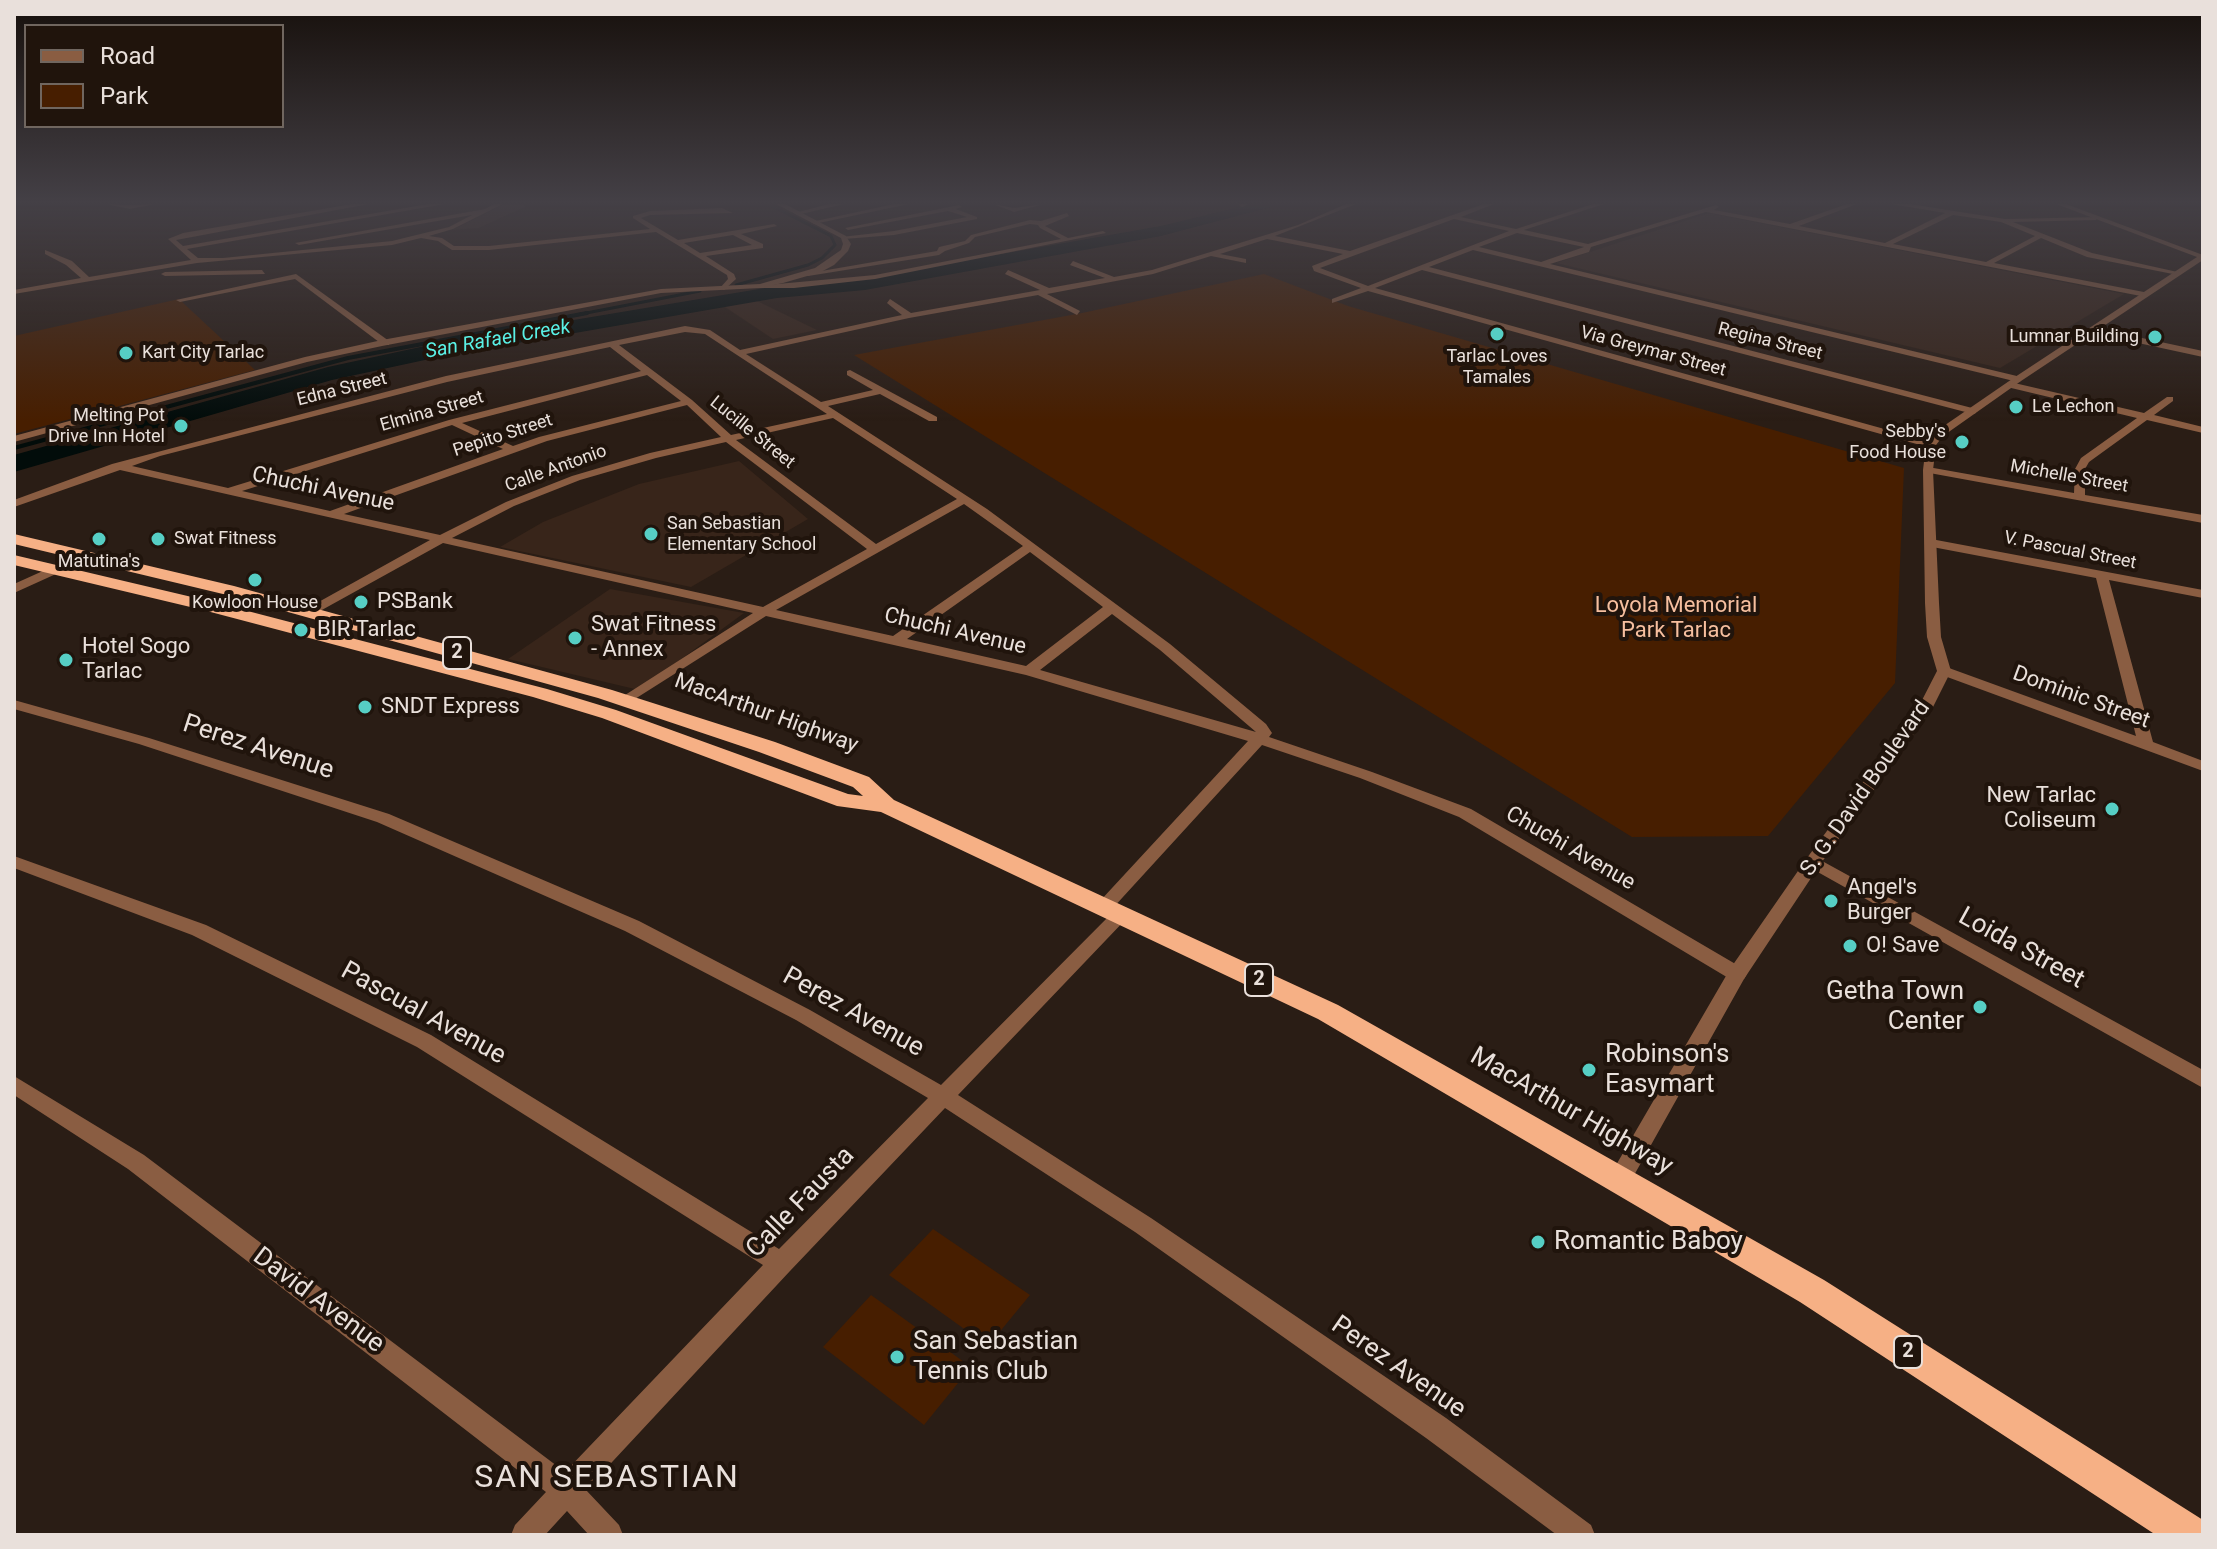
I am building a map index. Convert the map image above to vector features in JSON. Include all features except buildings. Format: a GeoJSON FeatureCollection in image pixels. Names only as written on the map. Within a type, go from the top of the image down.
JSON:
{"type":"FeatureCollection","features":[{"type":"Feature","properties":{"kind":"highway","name":"MacArthur Highway"},"geometry":{"type":"LineString","coordinates":[[14,539],[311,612],[627,700],[861,782],[886,805],[1328,1012],[1812,1291],[2146,1522],[2191,1535]]}},
{"type":"Feature","properties":{"kind":"highway","name":"MacArthur Highway"},"geometry":{"type":"LineString","coordinates":[[14,560],[207,606],[540,693],[609,714],[845,801],[886,805]]}},
{"type":"Feature","properties":{"kind":"street"},"geometry":{"type":"LineString","coordinates":[[84,276],[88,280]]}},
{"type":"Feature","properties":{"kind":"street"},"geometry":{"type":"LineString","coordinates":[[14,292],[109,276]]}},
{"type":"Feature","properties":{"kind":"street"},"geometry":{"type":"LineString","coordinates":[[180,300],[295,276]]}},
{"type":"Feature","properties":{"kind":"street"},"geometry":{"type":"LineString","coordinates":[[296,276],[386,343]]}},
{"type":"Feature","properties":{"kind":"street"},"geometry":{"type":"LineString","coordinates":[[724,288],[731,276]]}},
{"type":"Feature","properties":{"kind":"street"},"geometry":{"type":"LineString","coordinates":[[760,286],[797,276]]}},
{"type":"Feature","properties":{"kind":"street"},"geometry":{"type":"LineString","coordinates":[[14,439],[305,360],[661,291],[794,286],[879,276]]}},
{"type":"Feature","properties":{"kind":"street"},"geometry":{"type":"LineString","coordinates":[[1017,276],[1048,291]]}},
{"type":"Feature","properties":{"kind":"street"},"geometry":{"type":"LineString","coordinates":[[1105,276],[1112,279]]}},
{"type":"Feature","properties":{"kind":"street"},"geometry":{"type":"LineString","coordinates":[[737,353],[909,316],[1128,276]]}},
{"type":"Feature","properties":{"kind":"street","name":"Via Greymar Street"},"geometry":{"type":"LineString","coordinates":[[1336,276],[1367,288],[1931,445]]}},
{"type":"Feature","properties":{"kind":"street"},"geometry":{"type":"LineString","coordinates":[[1335,301],[1397,276]]}},
{"type":"Feature","properties":{"kind":"street","name":"Regina Street"},"geometry":{"type":"LineString","coordinates":[[1456,276],[1973,411]]}},
{"type":"Feature","properties":{"kind":"street"},"geometry":{"type":"LineString","coordinates":[[1587,276],[2203,430]]}},
{"type":"Feature","properties":{"kind":"street"},"geometry":{"type":"LineString","coordinates":[[2051,276],[2146,295]]}},
{"type":"Feature","properties":{"kind":"street"},"geometry":{"type":"LineString","coordinates":[[1944,671],[1934,637],[1928,470],[1931,445],[1939,434],[2173,276]]}},
{"type":"Feature","properties":{"kind":"street"},"geometry":{"type":"LineString","coordinates":[[1038,292],[1077,313]]}},
{"type":"Feature","properties":{"kind":"street"},"geometry":{"type":"LineString","coordinates":[[890,301],[909,316]]}},
{"type":"Feature","properties":{"kind":"street","name":"Edna Street"},"geometry":{"type":"LineString","coordinates":[[14,504],[116,466],[446,379],[610,343],[685,329],[707,332],[737,353]]}},
{"type":"Feature","properties":{"kind":"street"},"geometry":{"type":"LineString","coordinates":[[2095,331],[2203,354]]}},
{"type":"Feature","properties":{"kind":"street","name":"Lucille Street"},"geometry":{"type":"LineString","coordinates":[[610,343],[689,402],[730,440],[874,548]]}},
{"type":"Feature","properties":{"kind":"street"},"geometry":{"type":"LineString","coordinates":[[737,353],[963,500],[1112,607],[1247,713],[1264,733],[1259,739]]}},
{"type":"Feature","properties":{"kind":"street","name":"Elmina Street"},"geometry":{"type":"LineString","coordinates":[[228,492],[453,422],[647,372]]}},
{"type":"Feature","properties":{"kind":"street"},"geometry":{"type":"LineString","coordinates":[[850,373],[933,419]]}},
{"type":"Feature","properties":{"kind":"street"},"geometry":{"type":"LineString","coordinates":[[819,405],[881,391]]}},
{"type":"Feature","properties":{"kind":"street"},"geometry":{"type":"LineString","coordinates":[[2079,498],[2080,469],[2085,460],[2170,399]]}},
{"type":"Feature","properties":{"kind":"street","name":"Pepito Street"},"geometry":{"type":"LineString","coordinates":[[331,514],[594,424],[689,402]]}},
{"type":"Feature","properties":{"kind":"street","name":"Calle Antonio"},"geometry":{"type":"LineString","coordinates":[[311,612],[510,504],[576,478],[654,455],[835,415]]}},
{"type":"Feature","properties":{"kind":"street"},"geometry":{"type":"LineString","coordinates":[[453,422],[513,450]]}},
{"type":"Feature","properties":{"kind":"street","name":"Chuchi Avenue"},"geometry":{"type":"LineString","coordinates":[[116,466],[1029,671],[1259,739],[1465,813],[1737,974]]}},
{"type":"Feature","properties":{"kind":"street","name":"Michelle Street"},"geometry":{"type":"LineString","coordinates":[[1928,470],[2203,519]]}},
{"type":"Feature","properties":{"kind":"street"},"geometry":{"type":"LineString","coordinates":[[627,700],[762,613],[963,500]]}},
{"type":"Feature","properties":{"kind":"street","name":"V. Pascual Street"},"geometry":{"type":"LineString","coordinates":[[1931,543],[2203,594]]}},
{"type":"Feature","properties":{"kind":"street"},"geometry":{"type":"LineString","coordinates":[[896,641],[1030,547]]}},
{"type":"Feature","properties":{"kind":"street"},"geometry":{"type":"LineString","coordinates":[[14,589],[85,556]]}},
{"type":"Feature","properties":{"kind":"street"},"geometry":{"type":"LineString","coordinates":[[2101,574],[2146,745]]}},
{"type":"Feature","properties":{"kind":"street"},"geometry":{"type":"LineString","coordinates":[[1029,671],[1112,607]]}},
{"type":"Feature","properties":{"kind":"street","name":"Dominic Street"},"geometry":{"type":"LineString","coordinates":[[1944,671],[2203,766]]}},
{"type":"Feature","properties":{"kind":"street","name":"S. G. David Boulevard"},"geometry":{"type":"LineString","coordinates":[[1620,1179],[1737,974],[1813,862],[1926,707],[1944,671]]}},
{"type":"Feature","properties":{"kind":"street","name":"Perez Avenue"},"geometry":{"type":"LineString","coordinates":[[14,704],[144,741],[383,818],[501,867],[645,933],[803,1015],[945,1097],[1143,1225],[1436,1428],[1581,1535]]}},
{"type":"Feature","properties":{"kind":"street","name":"Calle Fausta"},"geometry":{"type":"LineString","coordinates":[[525,1535],[781,1263],[945,1097],[1113,910],[1259,739]]}},
{"type":"Feature","properties":{"kind":"street","name":"Pascual Avenue"},"geometry":{"type":"LineString","coordinates":[[14,862],[199,930],[424,1041],[781,1263]]}},
{"type":"Feature","properties":{"kind":"street","name":"Loida Street"},"geometry":{"type":"LineString","coordinates":[[1813,862],[2203,1080]]}},
{"type":"Feature","properties":{"kind":"street","name":"David Avenue"},"geometry":{"type":"LineString","coordinates":[[14,1084],[136,1162],[567,1491],[609,1535]]}},
{"type":"Feature","properties":{"kind":"shaded area"},"geometry":{"type":"Polygon","coordinates":[[[1612,276],[2033,276],[2124,294],[2000,368],[1612,276]]]}},
{"type":"Feature","properties":{"kind":"shaded area"},"geometry":{"type":"Polygon","coordinates":[[[755,300],[817,330],[773,339],[719,303],[755,300]]]}},
{"type":"Feature","properties":{"kind":"shaded area","name":"San Sebastian Elementary School"},"geometry":{"type":"Polygon","coordinates":[[[739,461],[808,519],[691,587],[500,547],[543,522],[639,484],[739,461]]]}},
{"type":"Feature","properties":{"kind":"shaded area"},"geometry":{"type":"Polygon","coordinates":[[[610,589],[744,613],[639,690],[508,659],[610,589]]]}},
{"type":"Feature","properties":{"kind":"green space","name":"Loyola Memorial Park Tarlac"},"geometry":{"type":"Polygon","coordinates":[[[1253,276],[1270,276],[1348,306],[1904,468],[1895,683],[1768,836],[1632,837],[854,355],[1082,313],[1253,276]]]}},
{"type":"Feature","properties":{"kind":"green space","name":"Kart City Tarlac"},"geometry":{"type":"Polygon","coordinates":[[[179,299],[255,370],[14,434],[14,336],[179,299]]]}},
{"type":"Feature","properties":{"kind":"green space","name":"San Sebastian Tennis Club"},"geometry":{"type":"Polygon","coordinates":[[[933,1229],[1030,1295],[988,1346],[889,1275],[933,1229]]]}},
{"type":"Feature","properties":{"kind":"green space","name":"San Sebastian Tennis Club"},"geometry":{"type":"Polygon","coordinates":[[[871,1295],[971,1367],[924,1425],[823,1347],[871,1295]]]}},
{"type":"Feature","properties":{"kind":"waterway"},"geometry":{"type":"LineString","coordinates":[[736,285],[767,276]]}},
{"type":"Feature","properties":{"kind":"waterway","name":"San Rafael Creek"},"geometry":{"type":"LineString","coordinates":[[14,464],[328,374],[448,348],[777,292],[865,284],[908,276]]}},
{"type":"Feature","properties":{"kind":"waterway"},"geometry":{"type":"LineString","coordinates":[[576,315],[700,291]]}},
{"type":"Feature","properties":{"kind":"waterway"},"geometry":{"type":"LineString","coordinates":[[14,448],[348,358],[587,313]]}},
{"type":"Feature","properties":{"kind":"place","name":"Tarlac Loves Tamales"},"geometry":{"type":"Point","coordinates":[1497,334]}},
{"type":"Feature","properties":{"kind":"place","name":"Lumnar Building"},"geometry":{"type":"Point","coordinates":[2155,337]}},
{"type":"Feature","properties":{"kind":"place","name":"Kart City Tarlac"},"geometry":{"type":"Point","coordinates":[126,353]}},
{"type":"Feature","properties":{"kind":"place","name":"Le Lechon"},"geometry":{"type":"Point","coordinates":[2016,407]}},
{"type":"Feature","properties":{"kind":"place","name":"Melting Pot Drive Inn Hotel"},"geometry":{"type":"Point","coordinates":[181,426]}},
{"type":"Feature","properties":{"kind":"place","name":"Sebby's Food House"},"geometry":{"type":"Point","coordinates":[1962,442]}},
{"type":"Feature","properties":{"kind":"place","name":"San Sebastian Elementary School"},"geometry":{"type":"Point","coordinates":[651,534]}},
{"type":"Feature","properties":{"kind":"place","name":"Matutina's"},"geometry":{"type":"Point","coordinates":[99,539]}},
{"type":"Feature","properties":{"kind":"place","name":"Swat Fitness"},"geometry":{"type":"Point","coordinates":[158,539]}},
{"type":"Feature","properties":{"kind":"place","name":"Kowloon House"},"geometry":{"type":"Point","coordinates":[255,580]}},
{"type":"Feature","properties":{"kind":"place","name":"PSBank"},"geometry":{"type":"Point","coordinates":[361,602]}},
{"type":"Feature","properties":{"kind":"place","name":"BIR Tarlac"},"geometry":{"type":"Point","coordinates":[301,630]}},
{"type":"Feature","properties":{"kind":"place","name":"Swat Fitness - Annex"},"geometry":{"type":"Point","coordinates":[575,638]}},
{"type":"Feature","properties":{"kind":"place","name":"Hotel Sogo Tarlac"},"geometry":{"type":"Point","coordinates":[66,660]}},
{"type":"Feature","properties":{"kind":"place","name":"SNDT Express"},"geometry":{"type":"Point","coordinates":[365,707]}},
{"type":"Feature","properties":{"kind":"place","name":"New Tarlac Coliseum"},"geometry":{"type":"Point","coordinates":[2112,809]}},
{"type":"Feature","properties":{"kind":"place","name":"Angel's Burger"},"geometry":{"type":"Point","coordinates":[1831,901]}},
{"type":"Feature","properties":{"kind":"place","name":"O! Save"},"geometry":{"type":"Point","coordinates":[1850,946]}},
{"type":"Feature","properties":{"kind":"place","name":"Getha Town Center"},"geometry":{"type":"Point","coordinates":[1980,1007]}},
{"type":"Feature","properties":{"kind":"place","name":"Robinson's Easymart"},"geometry":{"type":"Point","coordinates":[1589,1070]}},
{"type":"Feature","properties":{"kind":"place","name":"Romantic Baboy"},"geometry":{"type":"Point","coordinates":[1538,1242]}},
{"type":"Feature","properties":{"kind":"place","name":"San Sebastian Tennis Club"},"geometry":{"type":"Point","coordinates":[897,1357]}},
{"type":"Feature","properties":{"kind":"district","name":"SAN SEBASTIAN"},"geometry":{"type":"Point","coordinates":[607,1479]}}]}
